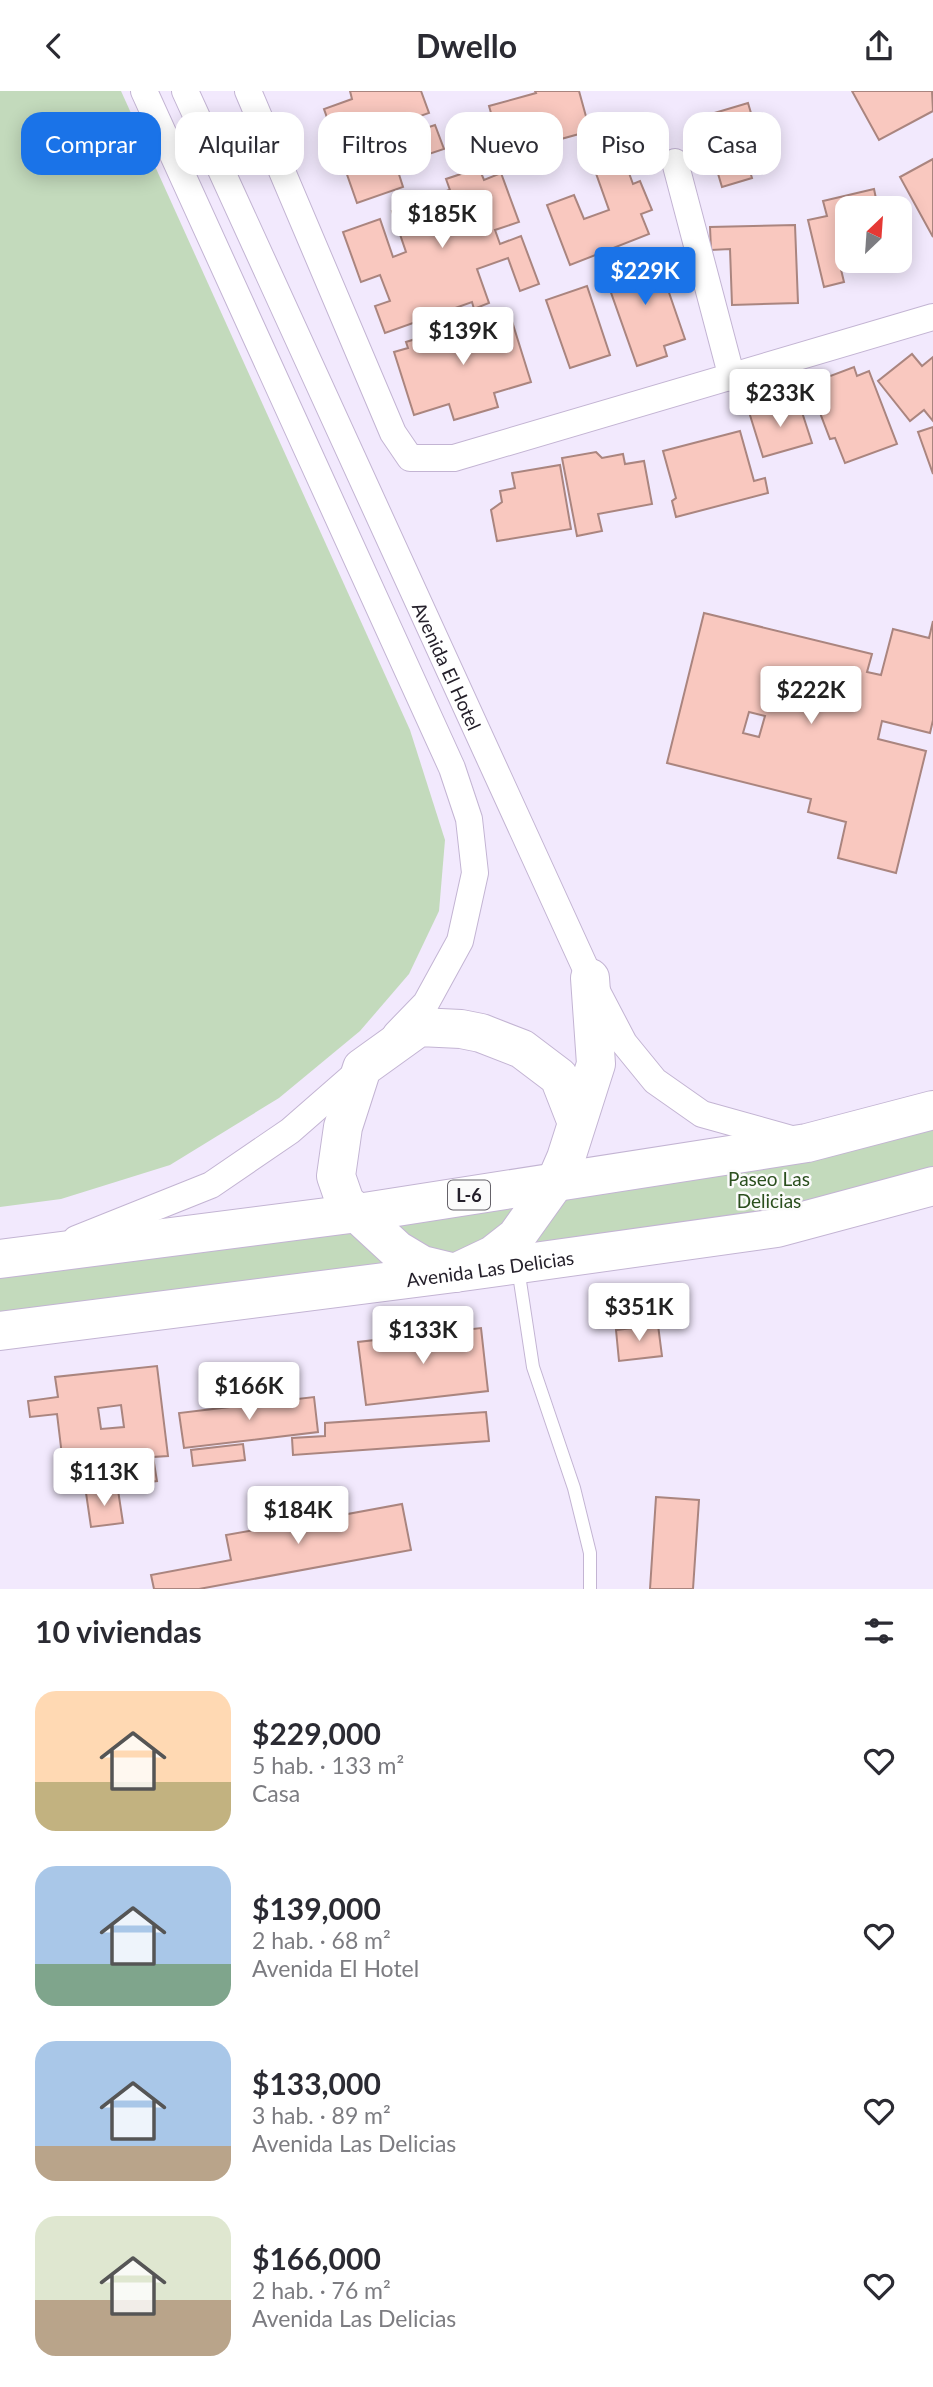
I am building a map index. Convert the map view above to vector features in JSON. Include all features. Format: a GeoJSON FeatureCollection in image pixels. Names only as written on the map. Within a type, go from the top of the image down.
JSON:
{"type":"FeatureCollection","features":[{"type":"Feature","properties":{"kind":"main road"},"geometry":{"type":"LineString","coordinates":[[577,1123],[559,1077],[522,1049],[481,1033],[419,1027],[362,1068],[343,1126],[336,1176],[345,1202],[397,1250],[422,1265],[455,1273],[493,1255],[516,1237],[556,1181],[566,1158],[596,1064],[590,978]]}},
{"type":"Feature","properties":{"kind":"main road","name":"L-6"},"geometry":{"type":"LineString","coordinates":[[18,1257],[358,1213],[807,1143],[933,1110]]}},
{"type":"Feature","properties":{"kind":"main road","name":"Avenida Las Delicias"},"geometry":{"type":"LineString","coordinates":[[0,1331],[455,1273],[777,1228],[933,1186]]}},
{"type":"Feature","properties":{"kind":"street","name":"Avenida El Hotel"},"geometry":{"type":"LineString","coordinates":[[144,91],[452,768],[469,819],[475,873],[460,941],[426,1003],[362,1068]]}},
{"type":"Feature","properties":{"kind":"street","name":"Avenida El Hotel"},"geometry":{"type":"LineString","coordinates":[[185,91],[590,978],[624,1043],[655,1081],[702,1114],[807,1143]]}},
{"type":"Feature","properties":{"kind":"street"},"geometry":{"type":"LineString","coordinates":[[248,91],[393,433],[411,457],[454,459],[933,317]]}},
{"type":"Feature","properties":{"kind":"street"},"geometry":{"type":"LineString","coordinates":[[675,162],[732,378]]}},
{"type":"Feature","properties":{"kind":"street","name":"L-6"},"geometry":{"type":"LineString","coordinates":[[18,1257],[211,1185],[290,1131],[362,1068]]}},
{"type":"Feature","properties":{"kind":"lane"},"geometry":{"type":"LineString","coordinates":[[517,1264],[533,1367],[574,1488],[590,1553],[590,1589]]}},
{"type":"Feature","properties":{"kind":"green space"},"geometry":{"type":"Polygon","coordinates":[[[0,91],[121,91],[130,112],[21,112],[21,175],[159,175],[410,730],[445,840],[439,911],[409,974],[360,1031],[279,1098],[170,1165],[61,1199],[0,1207],[0,91]]]}},
{"type":"Feature","properties":{"kind":"green space","name":"Paseo Las Delicias"},"geometry":{"type":"Polygon","coordinates":[[[933,1110],[933,1186],[0,1331],[0,1259],[933,1110]]]}},
{"type":"Feature","properties":{"kind":"building"},"geometry":{"type":"Polygon","coordinates":[[[350,91],[421,91],[429,112],[325,112],[324,109],[352,99],[350,91]]]}},
{"type":"Feature","properties":{"kind":"building"},"geometry":{"type":"Polygon","coordinates":[[[535,91],[579,91],[585,112],[577,112],[577,135],[563,138],[563,112],[491,112],[489,106],[536,93],[535,91]]]}},
{"type":"Feature","properties":{"kind":"building"},"geometry":{"type":"Polygon","coordinates":[[[852,91],[932,91],[933,111],[879,140],[852,91]]]}},
{"type":"Feature","properties":{"kind":"building"},"geometry":{"type":"Polygon","coordinates":[[[748,103],[751,112],[718,112],[748,103]]]}},
{"type":"Feature","properties":{"kind":"building"},"geometry":{"type":"Polygon","coordinates":[[[435,125],[444,149],[431,153],[431,126],[435,125]]]}},
{"type":"Feature","properties":{"kind":"building"},"geometry":{"type":"Polygon","coordinates":[[[933,159],[933,237],[912,196],[900,177],[933,159]]]}},
{"type":"Feature","properties":{"kind":"building"},"geometry":{"type":"Polygon","coordinates":[[[347,175],[399,175],[403,187],[357,203],[347,175]]]}},
{"type":"Feature","properties":{"kind":"building"},"geometry":{"type":"Polygon","coordinates":[[[458,175],[482,175],[484,180],[502,175],[519,222],[495,230],[500,244],[521,236],[539,284],[520,291],[508,258],[477,269],[489,303],[474,309],[472,302],[385,333],[375,306],[390,301],[380,275],[361,282],[343,232],[380,219],[393,257],[406,252],[392,211],[449,190],[460,218],[446,179],[458,175]]]}},
{"type":"Feature","properties":{"kind":"building"},"geometry":{"type":"Polygon","coordinates":[[[597,175],[630,175],[633,184],[640,181],[652,210],[641,214],[649,234],[570,265],[547,205],[574,195],[584,219],[609,210],[597,175]]]}},
{"type":"Feature","properties":{"kind":"building"},"geometry":{"type":"Polygon","coordinates":[[[718,175],[751,175],[752,178],[722,187],[718,175]]]}},
{"type":"Feature","properties":{"kind":"building"},"geometry":{"type":"Polygon","coordinates":[[[874,189],[875,196],[844,196],[874,189]]]}},
{"type":"Feature","properties":{"kind":"building"},"geometry":{"type":"Polygon","coordinates":[[[835,198],[835,273],[842,273],[844,282],[824,287],[808,220],[827,216],[823,201],[835,198]]]}},
{"type":"Feature","properties":{"kind":"building"},"geometry":{"type":"Polygon","coordinates":[[[795,225],[798,303],[732,305],[730,249],[711,250],[710,227],[795,225]]]}},
{"type":"Feature","properties":{"kind":"building"},"geometry":{"type":"Polygon","coordinates":[[[655,252],[685,339],[664,346],[667,356],[637,366],[603,270],[655,252]]]}},
{"type":"Feature","properties":{"kind":"building"},"geometry":{"type":"Polygon","coordinates":[[[587,286],[610,355],[570,368],[546,300],[587,286]]]}},
{"type":"Feature","properties":{"kind":"building"},"geometry":{"type":"Polygon","coordinates":[[[492,315],[498,323],[511,318],[531,382],[494,393],[498,407],[454,420],[449,404],[414,415],[394,352],[408,348],[406,342],[492,315]]]}},
{"type":"Feature","properties":{"kind":"building"},"geometry":{"type":"Polygon","coordinates":[[[912,354],[922,366],[933,357],[933,421],[924,410],[910,421],[878,381],[912,354]]]}},
{"type":"Feature","properties":{"kind":"building"},"geometry":{"type":"Polygon","coordinates":[[[854,367],[857,376],[869,371],[897,444],[845,463],[835,438],[830,439],[809,384],[854,367]]]}},
{"type":"Feature","properties":{"kind":"building"},"geometry":{"type":"Polygon","coordinates":[[[785,401],[788,410],[800,406],[812,443],[763,457],[749,412],[785,401]]]}},
{"type":"Feature","properties":{"kind":"building"},"geometry":{"type":"Polygon","coordinates":[[[933,427],[933,474],[918,432],[933,427]]]}},
{"type":"Feature","properties":{"kind":"building"},"geometry":{"type":"Polygon","coordinates":[[[740,431],[754,481],[765,478],[768,493],[676,517],[672,501],[676,498],[663,451],[740,431]]]}},
{"type":"Feature","properties":{"kind":"building"},"geometry":{"type":"Polygon","coordinates":[[[596,452],[602,458],[623,454],[625,464],[644,461],[652,504],[598,514],[602,531],[577,536],[562,458],[596,452]]]}},
{"type":"Feature","properties":{"kind":"building"},"geometry":{"type":"Polygon","coordinates":[[[560,465],[571,529],[497,541],[491,510],[502,502],[500,491],[515,488],[512,473],[560,465]]]}},
{"type":"Feature","properties":{"kind":"building"},"geometry":{"type":"Polygon","coordinates":[[[704,613],[872,654],[867,672],[881,675],[893,629],[929,638],[933,621],[933,720],[930,733],[882,721],[878,739],[926,751],[896,873],[838,858],[846,822],[808,812],[811,799],[667,763],[704,613]],[[749,712],[743,733],[759,737],[765,716],[749,712]]]}},
{"type":"Feature","properties":{"kind":"building"},"geometry":{"type":"Polygon","coordinates":[[[658,1325],[662,1356],[619,1361],[616,1330],[658,1325]]]}},
{"type":"Feature","properties":{"kind":"building"},"geometry":{"type":"Polygon","coordinates":[[[481,1328],[488,1391],[366,1405],[358,1342],[481,1328]]]}},
{"type":"Feature","properties":{"kind":"building"},"geometry":{"type":"Polygon","coordinates":[[[157,1366],[168,1456],[153,1457],[157,1481],[75,1490],[72,1471],[64,1472],[57,1414],[30,1417],[28,1401],[58,1397],[55,1377],[157,1366]],[[121,1405],[98,1408],[101,1429],[124,1427],[121,1405]]]}},
{"type":"Feature","properties":{"kind":"building"},"geometry":{"type":"Polygon","coordinates":[[[314,1397],[318,1432],[184,1448],[179,1413],[314,1397]]]}},
{"type":"Feature","properties":{"kind":"building"},"geometry":{"type":"Polygon","coordinates":[[[486,1412],[489,1441],[293,1455],[292,1438],[325,1436],[325,1423],[486,1412]]]}},
{"type":"Feature","properties":{"kind":"building"},"geometry":{"type":"Polygon","coordinates":[[[243,1444],[245,1460],[193,1466],[191,1450],[243,1444]]]}},
{"type":"Feature","properties":{"kind":"building"},"geometry":{"type":"Polygon","coordinates":[[[118,1490],[123,1523],[91,1527],[86,1493],[118,1490]]]}},
{"type":"Feature","properties":{"kind":"building"},"geometry":{"type":"Polygon","coordinates":[[[310,1493],[315,1520],[402,1504],[411,1550],[199,1589],[154,1589],[151,1575],[231,1560],[226,1535],[294,1523],[289,1497],[310,1493]]]}},
{"type":"Feature","properties":{"kind":"building"},"geometry":{"type":"Polygon","coordinates":[[[656,1497],[699,1500],[693,1589],[650,1589],[656,1497]]]}}]}
